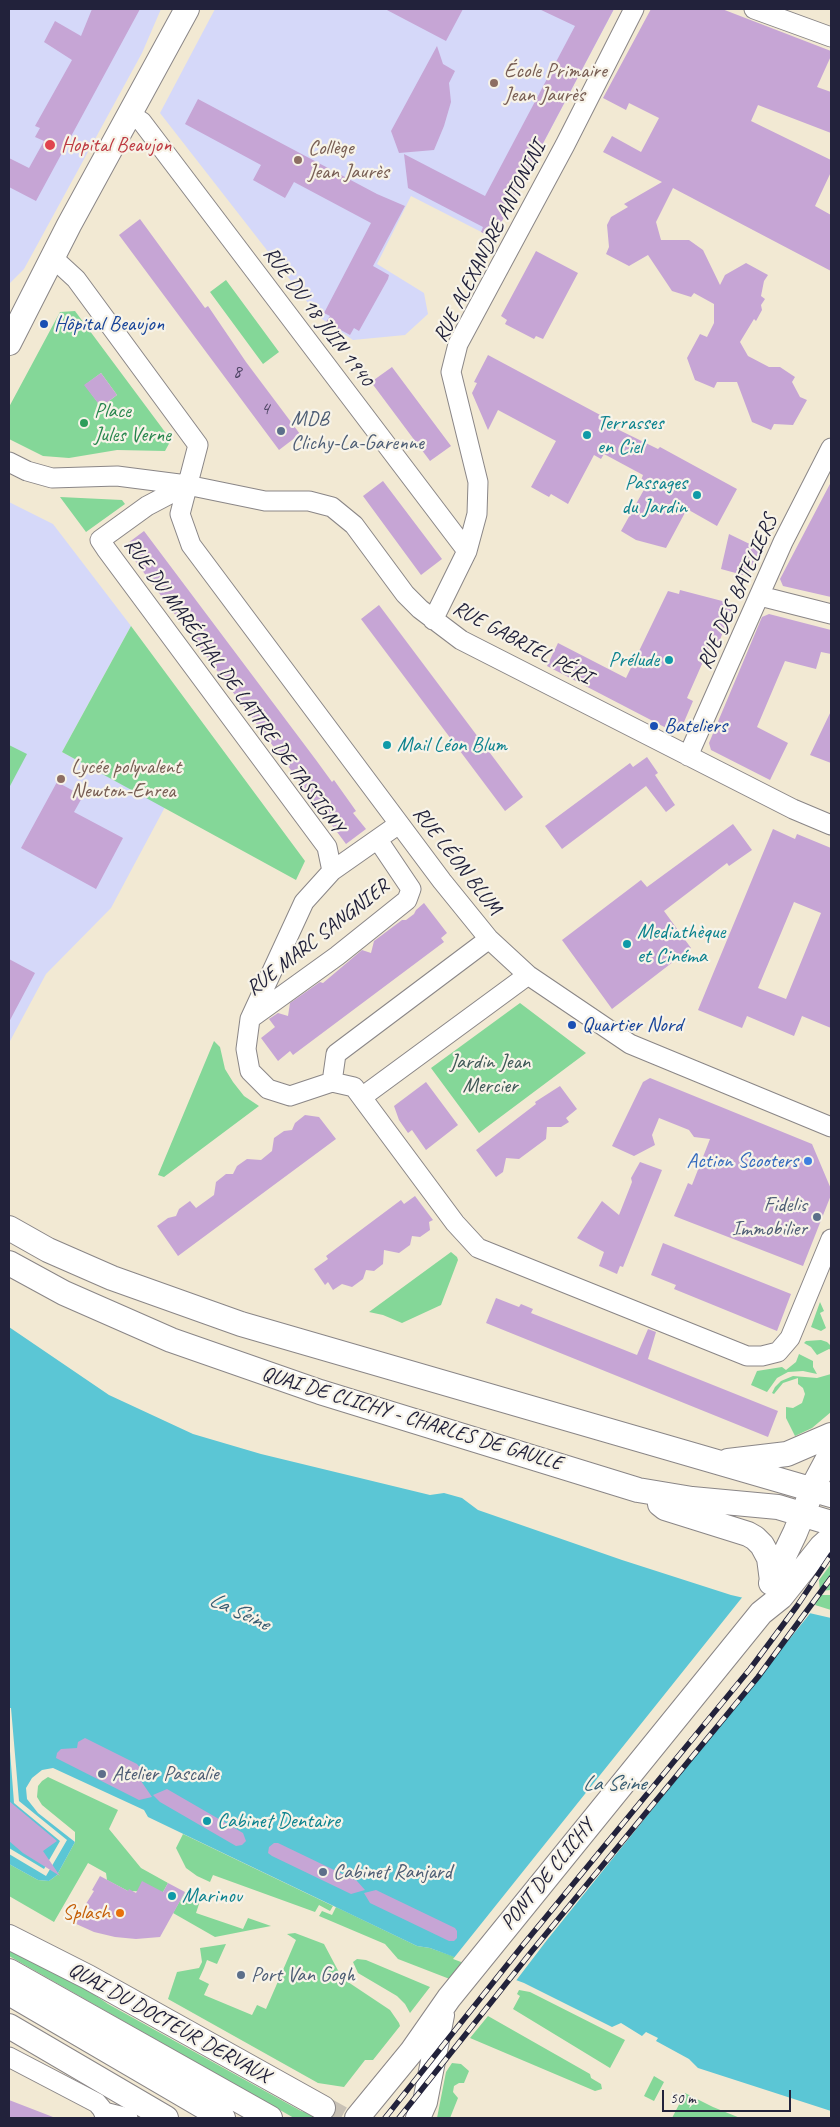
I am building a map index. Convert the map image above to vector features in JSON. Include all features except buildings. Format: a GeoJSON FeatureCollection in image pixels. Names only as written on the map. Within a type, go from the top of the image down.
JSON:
{"type":"FeatureCollection","features":[{"type":"Feature","properties":{"kind":"main road"},"geometry":{"type":"LineString","coordinates":[[12,328],[187,9]]}},
{"type":"Feature","properties":{"kind":"main road","name":"QUAI DE CLICHY - CHARLES DE GAULLE"},"geometry":{"type":"LineString","coordinates":[[9,1228],[48,1250],[112,1278],[242,1324],[719,1462],[819,1513]]}},
{"type":"Feature","properties":{"kind":"main road","name":"QUAI DE CLICHY - CHARLES DE GAULLE"},"geometry":{"type":"LineString","coordinates":[[9,1263],[64,1294],[171,1340],[320,1392],[638,1490],[692,1499],[819,1513]]}},
{"type":"Feature","properties":{"kind":"main road"},"geometry":{"type":"LineString","coordinates":[[719,1462],[787,1454],[831,1435]]}},
{"type":"Feature","properties":{"kind":"main road"},"geometry":{"type":"LineString","coordinates":[[819,1513],[831,1453]]}},
{"type":"Feature","properties":{"kind":"main road"},"geometry":{"type":"LineString","coordinates":[[638,1490],[665,1508],[750,1535],[762,1545],[781,1568]]}},
{"type":"Feature","properties":{"kind":"main road","name":"PONT DE CLICHY"},"geometry":{"type":"LineString","coordinates":[[761,1612],[781,1568],[819,1513]]}},
{"type":"Feature","properties":{"kind":"main road","name":"PONT DE CLICHY"},"geometry":{"type":"LineString","coordinates":[[781,1568],[821,1547],[819,1513]]}},
{"type":"Feature","properties":{"kind":"main road","name":"PONT DE CLICHY"},"geometry":{"type":"LineString","coordinates":[[449,1998],[761,1612],[781,1597],[781,1568]]}},
{"type":"Feature","properties":{"kind":"main road","name":"QUAI DU DOCTEUR DERVAUX"},"geometry":{"type":"LineString","coordinates":[[11,1938],[88,1977],[323,2108]]}},
{"type":"Feature","properties":{"kind":"main road","name":"QUAI DU DOCTEUR DERVAUX"},"geometry":{"type":"LineString","coordinates":[[9,1971],[270,2118]]}},
{"type":"Feature","properties":{"kind":"main road"},"geometry":{"type":"LineString","coordinates":[[9,1994],[223,2118]]}},
{"type":"Feature","properties":{"kind":"main road"},"geometry":{"type":"LineString","coordinates":[[357,2118],[412,2051],[449,1998]]}},
{"type":"Feature","properties":{"kind":"main road"},"geometry":{"type":"LineString","coordinates":[[418,2118],[425,2102],[442,2012],[449,1998]]}},
{"type":"Feature","properties":{"kind":"main road"},"geometry":{"type":"LineString","coordinates":[[9,2026],[166,2118]]}},
{"type":"Feature","properties":{"kind":"street","name":"RUE ALEXANDRE ANTONINI"},"geometry":{"type":"LineString","coordinates":[[433,620],[467,551],[477,514],[478,482],[452,372],[458,344],[565,145],[634,9]]}},
{"type":"Feature","properties":{"kind":"street"},"geometry":{"type":"LineString","coordinates":[[754,9],[802,17],[831,37]]}},
{"type":"Feature","properties":{"kind":"street","name":"RUE DU 18 JUIN 1940"},"geometry":{"type":"LineString","coordinates":[[130,114],[142,122],[467,551]]}},
{"type":"Feature","properties":{"kind":"street","name":"RUE LÉON BLUM"},"geometry":{"type":"LineString","coordinates":[[52,257],[76,279],[198,445],[180,514],[191,545],[442,881],[489,939],[528,975],[630,1044],[831,1127]]}},
{"type":"Feature","properties":{"kind":"street","name":"RUE DES BATELIERS"},"geometry":{"type":"LineString","coordinates":[[688,756],[783,542],[831,448]]}},
{"type":"Feature","properties":{"kind":"street"},"geometry":{"type":"LineString","coordinates":[[9,462],[27,472],[52,478],[117,476],[187,486]]}},
{"type":"Feature","properties":{"kind":"street","name":"RUE GABRIEL PÉRI"},"geometry":{"type":"LineString","coordinates":[[187,486],[265,502],[309,501],[332,508],[354,526],[405,594],[433,620],[461,640],[793,809],[831,825]]}},
{"type":"Feature","properties":{"kind":"street","name":"RUE DU MARÉCHAL DE LATTRE DE TASSIGNY"},"geometry":{"type":"LineString","coordinates":[[187,486],[148,506],[100,540],[327,847],[332,871]]}},
{"type":"Feature","properties":{"kind":"street"},"geometry":{"type":"LineString","coordinates":[[760,596],[831,614]]}},
{"type":"Feature","properties":{"kind":"street","name":"RUE DU MARÉCHAL DE LATTRE DE TASSIGNY"},"geometry":{"type":"LineString","coordinates":[[332,1082],[290,1096],[268,1089],[250,1071],[246,1049],[250,1019],[304,902],[332,871],[399,824]]}},
{"type":"Feature","properties":{"kind":"street","name":"RUE MARC SANGNIER"},"geometry":{"type":"LineString","coordinates":[[250,1019],[337,956],[408,900],[410,889],[378,840]]}},
{"type":"Feature","properties":{"kind":"street"},"geometry":{"type":"LineString","coordinates":[[489,939],[336,1054],[332,1082],[354,1087],[455,1223],[478,1248],[746,1356],[762,1356],[778,1352],[790,1338],[831,1239]]}},
{"type":"Feature","properties":{"kind":"street"},"geometry":{"type":"LineString","coordinates":[[362,1097],[528,975]]}},
{"type":"Feature","properties":{"kind":"street"},"geometry":{"type":"LineString","coordinates":[[9,2057],[93,2101],[105,2115],[128,2118]]}},
{"type":"Feature","properties":{"kind":"shaded area","name":"Hopital Beaujon"},"geometry":{"type":"Polygon","coordinates":[[[9,9],[161,9],[142,53],[24,269],[9,284],[9,9]]]}},
{"type":"Feature","properties":{"kind":"shaded area","name":"Collège Jean Jaurès"},"geometry":{"type":"Polygon","coordinates":[[[215,9],[614,9],[493,238],[411,196],[377,264],[424,293],[428,314],[405,335],[353,340],[319,317],[160,113],[215,9]]]}},
{"type":"Feature","properties":{"kind":"shaded area","name":"Lycée polyvalent Newton-Enrea"},"geometry":{"type":"Polygon","coordinates":[[[9,502],[53,524],[131,626],[62,752],[165,807],[111,908],[46,974],[9,1043],[9,502]]]}},
{"type":"Feature","properties":{"kind":"green space"},"geometry":{"type":"Polygon","coordinates":[[[226,280],[279,352],[263,364],[210,292],[226,280]]]}},
{"type":"Feature","properties":{"kind":"green space","name":"Place Jules Verne"},"geometry":{"type":"Polygon","coordinates":[[[75,311],[171,440],[165,451],[117,450],[69,458],[43,456],[9,439],[9,407],[60,312],[75,311]],[[101,373],[85,385],[101,407],[117,395],[101,373]]]}},
{"type":"Feature","properties":{"kind":"green space"},"geometry":{"type":"Polygon","coordinates":[[[60,497],[122,500],[125,504],[86,532],[60,497]]]}},
{"type":"Feature","properties":{"kind":"green space"},"geometry":{"type":"Polygon","coordinates":[[[131,626],[305,861],[296,880],[62,752],[131,626]]]}},
{"type":"Feature","properties":{"kind":"green space"},"geometry":{"type":"Polygon","coordinates":[[[9,745],[27,754],[10,786],[9,785],[9,745]]]}},
{"type":"Feature","properties":{"kind":"green space","name":"Jardin Jean Mercier"},"geometry":{"type":"Polygon","coordinates":[[[520,1003],[586,1053],[479,1133],[431,1068],[520,1003]]]}},
{"type":"Feature","properties":{"kind":"green space"},"geometry":{"type":"Polygon","coordinates":[[[214,1041],[220,1047],[225,1069],[233,1082],[244,1096],[259,1106],[164,1177],[158,1175],[214,1041]]]}},
{"type":"Feature","properties":{"kind":"green space"},"geometry":{"type":"Polygon","coordinates":[[[451,1252],[458,1260],[441,1305],[402,1323],[383,1315],[369,1312],[451,1252]]]}},
{"type":"Feature","properties":{"kind":"green space"},"geometry":{"type":"Polygon","coordinates":[[[820,1302],[824,1311],[820,1313],[826,1328],[821,1331],[811,1327],[820,1302]]]}},
{"type":"Feature","properties":{"kind":"green space"},"geometry":{"type":"Polygon","coordinates":[[[821,1340],[831,1346],[831,1350],[829,1349],[817,1355],[811,1347],[804,1343],[806,1341],[821,1340]]]}},
{"type":"Feature","properties":{"kind":"green space"},"geometry":{"type":"Polygon","coordinates":[[[799,1354],[813,1361],[813,1367],[817,1374],[803,1371],[788,1372],[777,1378],[767,1392],[751,1385],[757,1371],[782,1367],[786,1370],[796,1362],[799,1354]]]}},
{"type":"Feature","properties":{"kind":"green space"},"geometry":{"type":"Polygon","coordinates":[[[831,1374],[831,1412],[812,1428],[795,1436],[786,1418],[786,1407],[793,1408],[802,1403],[805,1394],[803,1388],[798,1384],[798,1378],[783,1383],[774,1394],[772,1393],[775,1387],[781,1381],[793,1376],[817,1378],[831,1374]]]}},
{"type":"Feature","properties":{"kind":"green space"},"geometry":{"type":"Polygon","coordinates":[[[831,1564],[831,1590],[820,1591],[819,1580],[831,1564]]]}},
{"type":"Feature","properties":{"kind":"green space"},"geometry":{"type":"Polygon","coordinates":[[[819,1595],[831,1595],[831,1610],[815,1605],[819,1595]]]}},
{"type":"Feature","properties":{"kind":"green space"},"geometry":{"type":"Polygon","coordinates":[[[48,1777],[118,1810],[109,1829],[141,1868],[168,1883],[163,1892],[128,1891],[107,1880],[106,1873],[88,1863],[54,1922],[9,1896],[9,1864],[38,1880],[49,1881],[57,1875],[75,1842],[75,1832],[42,1805],[37,1797],[38,1786],[48,1777]]]}},
{"type":"Feature","properties":{"kind":"green space"},"geometry":{"type":"Polygon","coordinates":[[[183,1834],[333,1906],[330,1911],[319,1905],[315,1912],[213,1875],[210,1882],[197,1876],[186,1868],[176,1848],[183,1834]]]}},
{"type":"Feature","properties":{"kind":"green space"},"geometry":{"type":"Polygon","coordinates":[[[185,1892],[202,1895],[196,1913],[243,1929],[248,1918],[271,1926],[215,1937],[173,1913],[185,1892]]]}},
{"type":"Feature","properties":{"kind":"green space"},"geometry":{"type":"Polygon","coordinates":[[[336,1907],[417,1946],[430,1948],[475,1964],[460,1983],[398,1959],[385,1944],[319,1916],[322,1911],[332,1915],[336,1907]]]}},
{"type":"Feature","properties":{"kind":"green space"},"geometry":{"type":"Polygon","coordinates":[[[295,1933],[324,1944],[342,1978],[390,2010],[400,2026],[373,2060],[365,2060],[344,2087],[318,2083],[168,1999],[177,1972],[199,1968],[202,1962],[200,1948],[226,1944],[217,1964],[207,1960],[199,1979],[209,1984],[204,1995],[252,2015],[257,2005],[266,2009],[296,1940],[287,1934],[295,1933]]]}},
{"type":"Feature","properties":{"kind":"green space"},"geometry":{"type":"Polygon","coordinates":[[[9,1948],[74,1981],[108,2004],[301,2111],[314,2115],[314,2118],[294,2118],[9,1956],[9,1948]]]}},
{"type":"Feature","properties":{"kind":"green space"},"geometry":{"type":"Polygon","coordinates":[[[357,1959],[366,1960],[430,1987],[410,2013],[397,1996],[358,1973],[353,1962],[357,1959]]]}},
{"type":"Feature","properties":{"kind":"green space"},"geometry":{"type":"Polygon","coordinates":[[[519,1990],[530,1992],[625,2040],[610,2068],[513,2009],[520,1996],[517,1994],[519,1990]]]}},
{"type":"Feature","properties":{"kind":"green space"},"geometry":{"type":"Polygon","coordinates":[[[488,2016],[590,2074],[591,2078],[601,2084],[602,2089],[595,2091],[470,2038],[488,2016]]]}},
{"type":"Feature","properties":{"kind":"green space"},"geometry":{"type":"Polygon","coordinates":[[[452,2063],[461,2064],[469,2071],[464,2083],[454,2086],[453,2092],[458,2098],[450,2118],[437,2118],[446,2072],[452,2063]]]}},
{"type":"Feature","properties":{"kind":"green space"},"geometry":{"type":"Polygon","coordinates":[[[654,2076],[664,2082],[654,2101],[644,2096],[654,2076]]]}},
{"type":"Feature","properties":{"kind":"green space"},"geometry":{"type":"Polygon","coordinates":[[[685,2093],[713,2107],[740,2118],[672,2118],[685,2093]]]}},
{"type":"Feature","properties":{"kind":"water","name":"La Seine"},"geometry":{"type":"Polygon","coordinates":[[[9,1327],[109,1395],[193,1434],[261,1454],[430,1495],[444,1493],[462,1498],[478,1510],[622,1560],[731,1595],[831,1618],[831,2111],[698,2068],[689,2059],[656,2041],[658,2038],[646,2032],[642,2036],[621,2023],[612,2027],[524,1983],[430,1948],[417,1946],[148,1817],[144,1810],[53,1768],[42,1770],[32,1778],[26,1788],[27,1799],[38,1813],[75,1842],[57,1875],[49,1881],[38,1880],[9,1864],[9,1327]]]}},
{"type":"Feature","properties":{"kind":"pier"},"geometry":{"type":"Polygon","coordinates":[[[744,1595],[812,1611],[515,1982],[453,1959],[744,1595]]]}},
{"type":"Feature","properties":{"kind":"pier"},"geometry":{"type":"Polygon","coordinates":[[[9,1708],[11,1708],[19,1801],[67,1840],[46,1876],[9,1854],[9,1848],[44,1869],[60,1841],[14,1803],[9,1738],[9,1708]]]}},
{"type":"Feature","properties":{"kind":"tunnel"},"geometry":{"type":"LineString","coordinates":[[323,2108],[341,2118]]}},
{"type":"Feature","properties":{"kind":"railway"},"geometry":{"type":"LineString","coordinates":[[385,2118],[523,1945],[750,1669],[797,1606],[831,1555]]}},
{"type":"Feature","properties":{"kind":"railway"},"geometry":{"type":"LineString","coordinates":[[399,2118],[532,1951],[758,1677],[831,1578]]}},
{"type":"Feature","properties":{"kind":"place","name":"École Primaire Jean Jaurès"},"geometry":{"type":"Point","coordinates":[494,83]}},
{"type":"Feature","properties":{"kind":"place","name":"Hopital Beaujon"},"geometry":{"type":"Point","coordinates":[50,145]}},
{"type":"Feature","properties":{"kind":"place","name":"Collège Jean Jaurès"},"geometry":{"type":"Point","coordinates":[298,160]}},
{"type":"Feature","properties":{"kind":"place","name":"Hôpital Beaujon"},"geometry":{"type":"Point","coordinates":[44,324]}},
{"type":"Feature","properties":{"kind":"place","name":"Place Jules Verne"},"geometry":{"type":"Point","coordinates":[84,423]}},
{"type":"Feature","properties":{"kind":"place","name":"MDB Clichy-La-Garenne"},"geometry":{"type":"Point","coordinates":[281,431]}},
{"type":"Feature","properties":{"kind":"place","name":"Terrasses en Ciel"},"geometry":{"type":"Point","coordinates":[587,435]}},
{"type":"Feature","properties":{"kind":"place","name":"Passages du Jardin"},"geometry":{"type":"Point","coordinates":[697,495]}},
{"type":"Feature","properties":{"kind":"place","name":"Prélude"},"geometry":{"type":"Point","coordinates":[669,660]}},
{"type":"Feature","properties":{"kind":"place","name":"Bateliers"},"geometry":{"type":"Point","coordinates":[654,726]}},
{"type":"Feature","properties":{"kind":"place","name":"Mail Léon Blum"},"geometry":{"type":"Point","coordinates":[387,745]}},
{"type":"Feature","properties":{"kind":"place","name":"Lycée polyvalent Newton-Enrea"},"geometry":{"type":"Point","coordinates":[61,779]}},
{"type":"Feature","properties":{"kind":"place","name":"Mediathèque et Cinéma"},"geometry":{"type":"Point","coordinates":[627,944]}},
{"type":"Feature","properties":{"kind":"place","name":"Quartier Nord"},"geometry":{"type":"Point","coordinates":[572,1025]}},
{"type":"Feature","properties":{"kind":"place","name":"Action Scooters"},"geometry":{"type":"Point","coordinates":[808,1161]}},
{"type":"Feature","properties":{"kind":"place","name":"Fidelis Immobilier"},"geometry":{"type":"Point","coordinates":[817,1217]}},
{"type":"Feature","properties":{"kind":"place","name":"Atelier Pascalie"},"geometry":{"type":"Point","coordinates":[102,1774]}},
{"type":"Feature","properties":{"kind":"place","name":"Cabinet Dentaire"},"geometry":{"type":"Point","coordinates":[207,1821]}},
{"type":"Feature","properties":{"kind":"place","name":"Cabinet Ranjard"},"geometry":{"type":"Point","coordinates":[323,1872]}},
{"type":"Feature","properties":{"kind":"place","name":"Marinov"},"geometry":{"type":"Point","coordinates":[172,1896]}},
{"type":"Feature","properties":{"kind":"place","name":"Splash"},"geometry":{"type":"Point","coordinates":[120,1913]}},
{"type":"Feature","properties":{"kind":"place","name":"Port Van Gogh"},"geometry":{"type":"Point","coordinates":[241,1975]}}]}
